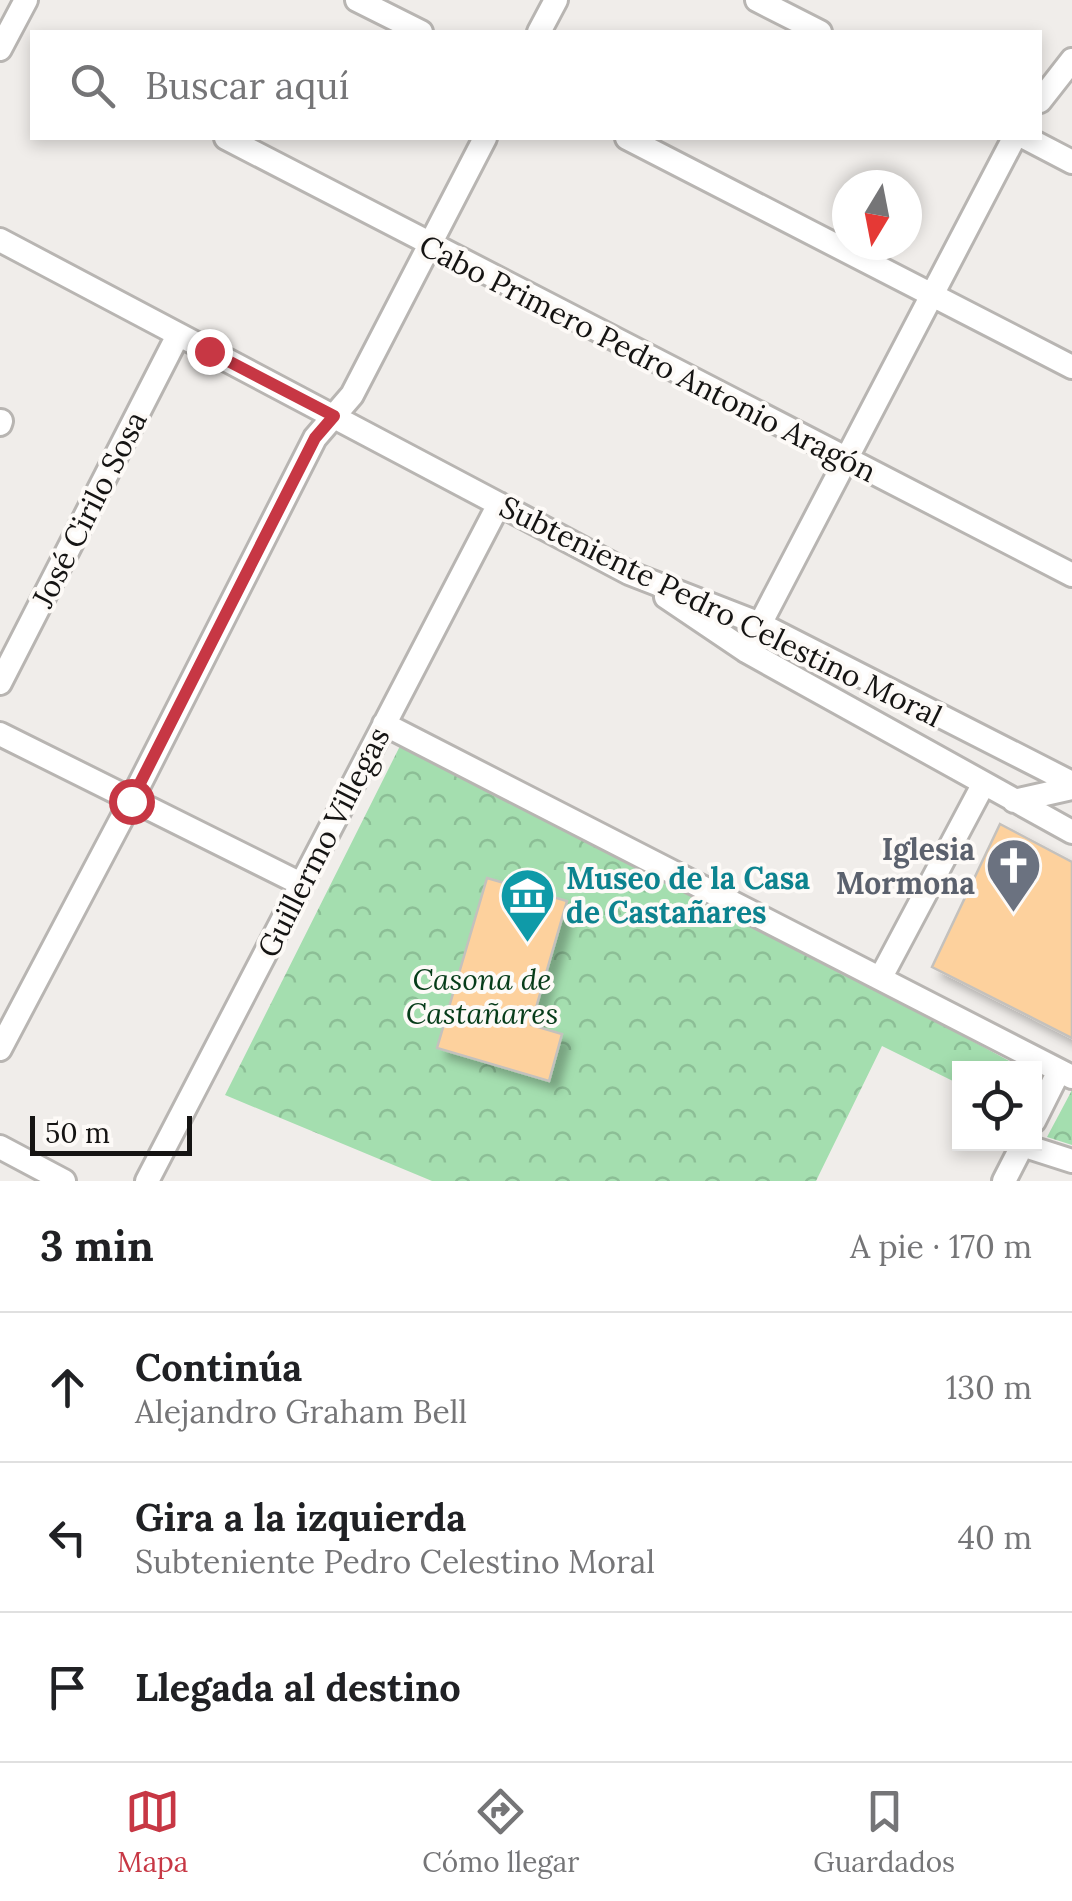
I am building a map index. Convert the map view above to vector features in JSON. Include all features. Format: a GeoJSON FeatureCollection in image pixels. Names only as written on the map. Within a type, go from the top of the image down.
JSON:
{"type":"FeatureCollection","features":[{"type":"Feature","properties":{"kind":"street"},"geometry":{"type":"LineString","coordinates":[[0,49],[22,31],[26,0]]}},
{"type":"Feature","properties":{"kind":"street"},"geometry":{"type":"LineString","coordinates":[[357,0],[417,30]]}},
{"type":"Feature","properties":{"kind":"street"},"geometry":{"type":"LineString","coordinates":[[540,30],[556,0]]}},
{"type":"Feature","properties":{"kind":"street"},"geometry":{"type":"LineString","coordinates":[[757,0],[816,30]]}},
{"type":"Feature","properties":{"kind":"street"},"geometry":{"type":"LineString","coordinates":[[1042,98],[1072,60]]}},
{"type":"Feature","properties":{"kind":"street","name":"Cabo Primero Pedro Antonio Aragón"},"geometry":{"type":"LineString","coordinates":[[230,140],[1072,576]]}},
{"type":"Feature","properties":{"kind":"street"},"geometry":{"type":"LineString","coordinates":[[0,1049],[315,438],[352,395],[484,140]]}},
{"type":"Feature","properties":{"kind":"street"},"geometry":{"type":"LineString","coordinates":[[631,140],[1072,367]]}},
{"type":"Feature","properties":{"kind":"street"},"geometry":{"type":"LineString","coordinates":[[746,651],[1013,140]]}},
{"type":"Feature","properties":{"kind":"street"},"geometry":{"type":"LineString","coordinates":[[1030,140],[1072,162]]}},
{"type":"Feature","properties":{"kind":"street","name":"Subteniente Pedro Celestino Moral"},"geometry":{"type":"LineString","coordinates":[[0,240],[630,573],[760,624],[1072,785]]}},
{"type":"Feature","properties":{"kind":"street","name":"José Cirilo Sosa"},"geometry":{"type":"LineString","coordinates":[[0,683],[178,335]]}},
{"type":"Feature","properties":{"kind":"street","name":"Guillermo Villegas"},"geometry":{"type":"LineString","coordinates":[[147,1181],[499,504]]}},
{"type":"Feature","properties":{"kind":"street"},"geometry":{"type":"LineString","coordinates":[[630,573],[746,651],[1072,832]]}},
{"type":"Feature","properties":{"kind":"street"},"geometry":{"type":"LineString","coordinates":[[384,724],[1066,1074],[1042,1109]]}},
{"type":"Feature","properties":{"kind":"street"},"geometry":{"type":"LineString","coordinates":[[0,734],[301,884]]}},
{"type":"Feature","properties":{"kind":"street"},"geometry":{"type":"LineString","coordinates":[[881,977],[983,785]]}},
{"type":"Feature","properties":{"kind":"street"},"geometry":{"type":"LineString","coordinates":[[1014,801],[1072,785]]}},
{"type":"Feature","properties":{"kind":"street"},"geometry":{"type":"LineString","coordinates":[[0,1147],[64,1181]]}},
{"type":"Feature","properties":{"kind":"street"},"geometry":{"type":"LineString","coordinates":[[1004,1181],[1019,1151]]}},
{"type":"Feature","properties":{"kind":"street"},"geometry":{"type":"LineString","coordinates":[[1042,1151],[1072,1161]]}},
{"type":"Feature","properties":{"kind":"green space","name":"Casona de Castañares"},"geometry":{"type":"Polygon","coordinates":[[[400,746],[1009,1061],[952,1061],[952,1081],[882,1046],[816,1181],[432,1181],[225,1095],[400,746]]]}},
{"type":"Feature","properties":{"kind":"green space"},"geometry":{"type":"Polygon","coordinates":[[[1072,1090],[1072,1145],[1047,1137],[1072,1090]]]}},
{"type":"Feature","properties":{"kind":"building","name":"Iglesia Mormona"},"geometry":{"type":"Polygon","coordinates":[[[1000,824],[1072,862],[1072,1038],[932,967],[1000,824]]]}},
{"type":"Feature","properties":{"kind":"building"},"geometry":{"type":"Polygon","coordinates":[[[487,878],[567,901],[531,1025],[562,1034],[549,1081],[437,1048],[487,878]]]}},
{"type":"Feature","properties":{"kind":"place","name":"Iglesia Mormona"},"geometry":{"type":"Point","coordinates":[1014,915]}},
{"type":"Feature","properties":{"kind":"place","name":"Museo de la Casa de Castañares"},"geometry":{"type":"Point","coordinates":[527,944]}},
{"type":"Feature","properties":{"kind":"route"},"geometry":{"type":"LineString","coordinates":[[131,801],[315,438],[334,416],[209,351]]}}]}
